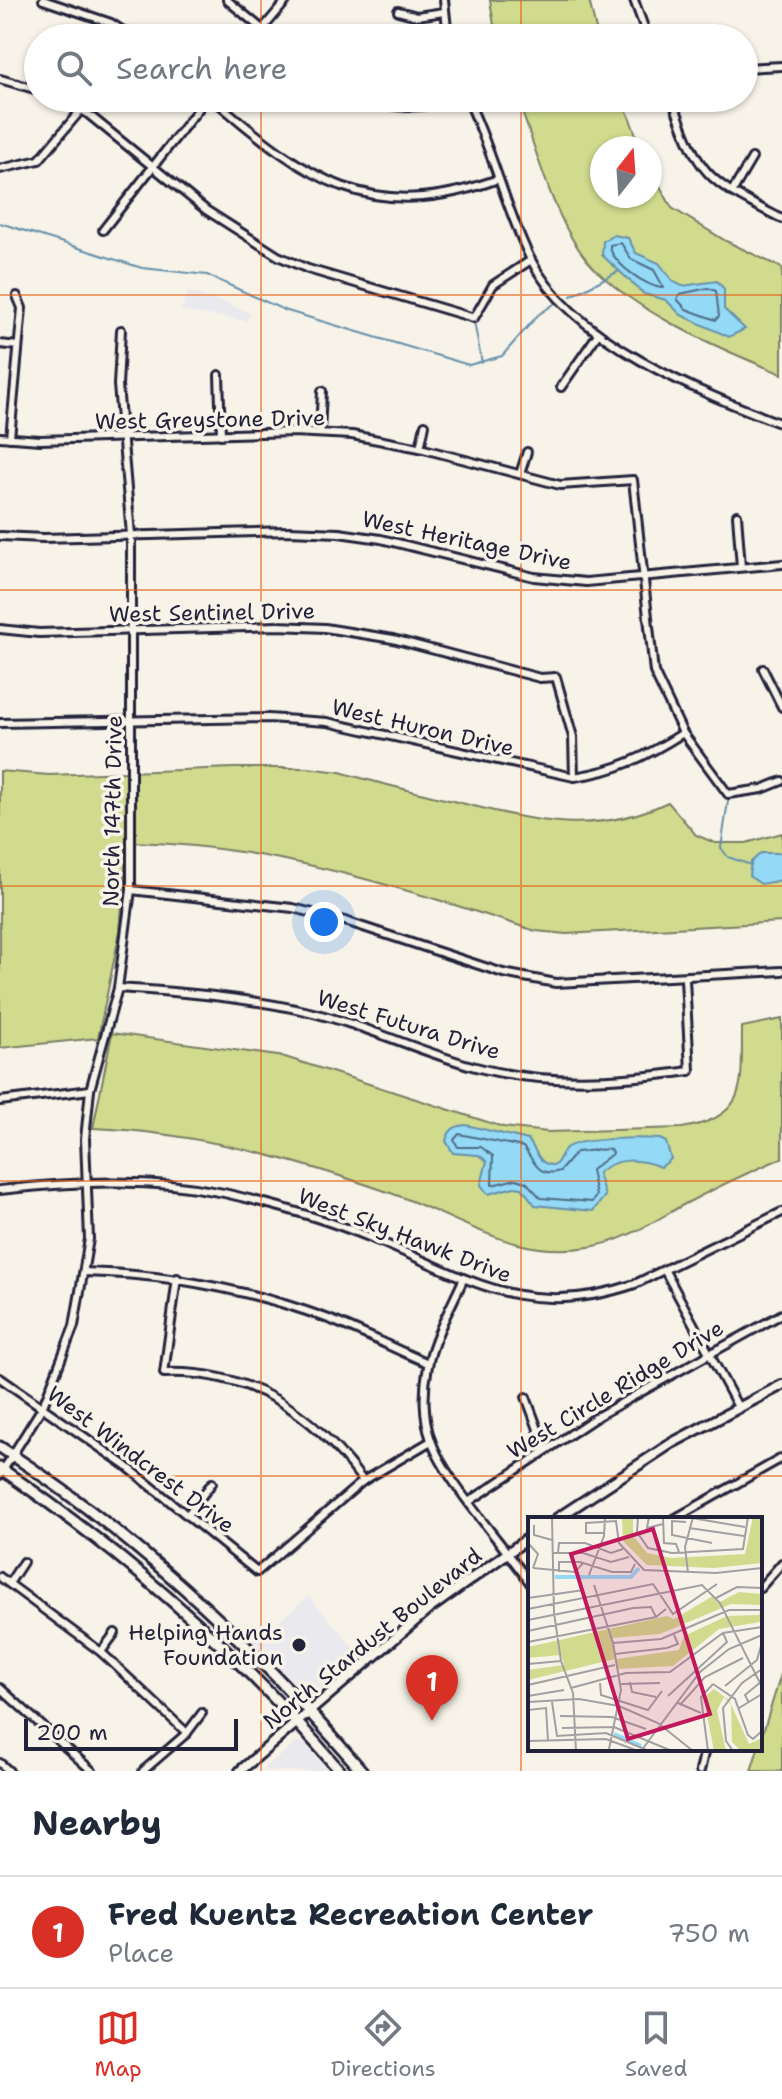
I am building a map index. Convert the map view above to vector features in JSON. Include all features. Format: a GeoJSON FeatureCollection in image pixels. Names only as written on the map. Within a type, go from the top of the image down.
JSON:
{"type":"FeatureCollection","features":[{"type":"Feature","properties":{"kind":"main road"},"geometry":{"type":"LineString","coordinates":[[0,1447],[5,1466],[187,1616],[297,1721],[340,1771]]}},
{"type":"Feature","properties":{"kind":"main road"},"geometry":{"type":"LineString","coordinates":[[5,1466],[112,1528],[181,1586],[257,1653],[362,1771]]}},
{"type":"Feature","properties":{"kind":"street"},"geometry":{"type":"LineString","coordinates":[[43,0],[113,24]]}},
{"type":"Feature","properties":{"kind":"street"},"geometry":{"type":"LineString","coordinates":[[227,0],[255,24]]}},
{"type":"Feature","properties":{"kind":"street"},"geometry":{"type":"LineString","coordinates":[[267,24],[287,0]]}},
{"type":"Feature","properties":{"kind":"street"},"geometry":{"type":"LineString","coordinates":[[444,0],[446,24]]}},
{"type":"Feature","properties":{"kind":"street"},"geometry":{"type":"LineString","coordinates":[[634,0],[643,24]]}},
{"type":"Feature","properties":{"kind":"street"},"geometry":{"type":"LineString","coordinates":[[398,11],[417,16],[444,12]]}},
{"type":"Feature","properties":{"kind":"street"},"geometry":{"type":"LineString","coordinates":[[758,67],[782,66]]}},
{"type":"Feature","properties":{"kind":"street"},"geometry":{"type":"LineString","coordinates":[[0,79],[24,86]]}},
{"type":"Feature","properties":{"kind":"street"},"geometry":{"type":"LineString","coordinates":[[0,169],[39,160],[79,112]]}},
{"type":"Feature","properties":{"kind":"street"},"geometry":{"type":"LineString","coordinates":[[84,112],[240,234],[308,269],[474,318],[493,285],[531,260]]}},
{"type":"Feature","properties":{"kind":"street"},"geometry":{"type":"LineString","coordinates":[[103,230],[199,112]]}},
{"type":"Feature","properties":{"kind":"street"},"geometry":{"type":"LineString","coordinates":[[227,112],[287,160],[327,182],[363,193],[397,199],[432,197],[464,191],[498,179]]}},
{"type":"Feature","properties":{"kind":"street"},"geometry":{"type":"LineString","coordinates":[[472,112],[531,260],[557,296],[598,334],[705,393],[782,424]]}},
{"type":"Feature","properties":{"kind":"street"},"geometry":{"type":"LineString","coordinates":[[677,112],[691,151],[703,170],[732,192],[782,219]]}},
{"type":"Feature","properties":{"kind":"street"},"geometry":{"type":"LineString","coordinates":[[732,192],[752,158]]}},
{"type":"Feature","properties":{"kind":"street"},"geometry":{"type":"LineString","coordinates":[[10,438],[22,308],[17,296]]}},
{"type":"Feature","properties":{"kind":"street","name":"North 147th Drive"},"geometry":{"type":"LineString","coordinates":[[5,1466],[43,1406],[74,1326],[89,1239],[85,1139],[90,1090],[118,988],[131,890],[131,535],[118,385],[121,330]]}},
{"type":"Feature","properties":{"kind":"street"},"geometry":{"type":"LineString","coordinates":[[561,387],[598,334]]}},
{"type":"Feature","properties":{"kind":"street"},"geometry":{"type":"LineString","coordinates":[[0,344],[18,346]]}},
{"type":"Feature","properties":{"kind":"street"},"geometry":{"type":"LineString","coordinates":[[219,375],[221,435]]}},
{"type":"Feature","properties":{"kind":"street"},"geometry":{"type":"LineString","coordinates":[[320,433],[322,391]]}},
{"type":"Feature","properties":{"kind":"street"},"geometry":{"type":"LineString","coordinates":[[420,448],[425,425]]}},
{"type":"Feature","properties":{"kind":"street","name":"West Greystone Drive"},"geometry":{"type":"LineString","coordinates":[[0,437],[123,439],[320,433],[420,448],[560,485],[633,480],[642,576]]}},
{"type":"Feature","properties":{"kind":"street"},"geometry":{"type":"LineString","coordinates":[[520,474],[527,452]]}},
{"type":"Feature","properties":{"kind":"street"},"geometry":{"type":"LineString","coordinates":[[737,515],[741,567]]}},
{"type":"Feature","properties":{"kind":"street","name":"West Heritage Drive"},"geometry":{"type":"LineString","coordinates":[[0,536],[289,531],[339,533],[381,539],[534,577],[586,582],[782,564]]}},
{"type":"Feature","properties":{"kind":"street"},"geometry":{"type":"LineString","coordinates":[[642,576],[654,672],[683,733],[728,794],[762,789],[782,781]]}},
{"type":"Feature","properties":{"kind":"street","name":"West Sentinel Drive"},"geometry":{"type":"LineString","coordinates":[[0,629],[39,633],[278,626],[325,628],[393,639],[540,678],[556,677],[573,737],[574,777]]}},
{"type":"Feature","properties":{"kind":"street"},"geometry":{"type":"LineString","coordinates":[[763,669],[782,707]]}},
{"type":"Feature","properties":{"kind":"street","name":"West Huron Drive"},"geometry":{"type":"LineString","coordinates":[[0,723],[268,718],[327,722],[574,777],[608,772],[640,760],[683,733]]}},
{"type":"Feature","properties":{"kind":"street"},"geometry":{"type":"LineString","coordinates":[[131,890],[293,908],[531,979],[556,983],[685,979],[782,971]]}},
{"type":"Feature","properties":{"kind":"street","name":"West Futura Drive"},"geometry":{"type":"LineString","coordinates":[[118,988],[240,998],[295,1009],[472,1066],[526,1078],[584,1079],[690,1071],[685,979]]}},
{"type":"Feature","properties":{"kind":"street"},"geometry":{"type":"LineString","coordinates":[[0,1101],[90,1090]]}},
{"type":"Feature","properties":{"kind":"street","name":"West Sky Hawk Drive"},"geometry":{"type":"LineString","coordinates":[[0,1190],[88,1181],[164,1184],[260,1203],[365,1235],[463,1280],[517,1296],[578,1298],[611,1293],[665,1271],[782,1212]]}},
{"type":"Feature","properties":{"kind":"street"},"geometry":{"type":"LineString","coordinates":[[665,1271],[738,1407]]}},
{"type":"Feature","properties":{"kind":"street"},"geometry":{"type":"LineString","coordinates":[[84,1272],[177,1278],[243,1292],[327,1318],[428,1363]]}},
{"type":"Feature","properties":{"kind":"street"},"geometry":{"type":"LineString","coordinates":[[177,1278],[164,1373],[184,1372],[227,1382],[280,1401],[300,1412],[337,1446],[363,1481],[431,1441]]}},
{"type":"Feature","properties":{"kind":"street"},"geometry":{"type":"LineString","coordinates":[[463,1280],[428,1363],[425,1393],[431,1441],[528,1580]]}},
{"type":"Feature","properties":{"kind":"street","name":"West Circle Ridge Drive"},"geometry":{"type":"LineString","coordinates":[[470,1501],[545,1448],[709,1352],[782,1314]]}},
{"type":"Feature","properties":{"kind":"street","name":"West Windcrest Drive"},"geometry":{"type":"LineString","coordinates":[[0,1378],[43,1406],[188,1514],[257,1572],[363,1481]]}},
{"type":"Feature","properties":{"kind":"street"},"geometry":{"type":"LineString","coordinates":[[559,1517],[672,1443],[782,1385]]}},
{"type":"Feature","properties":{"kind":"street"},"geometry":{"type":"LineString","coordinates":[[526,1397],[545,1448]]}},
{"type":"Feature","properties":{"kind":"street"},"geometry":{"type":"LineString","coordinates":[[678,1517],[782,1458]]}},
{"type":"Feature","properties":{"kind":"street"},"geometry":{"type":"LineString","coordinates":[[188,1514],[212,1483]]}},
{"type":"Feature","properties":{"kind":"street","name":"North Stardust Boulevard"},"geometry":{"type":"LineString","coordinates":[[240,1771],[429,1609],[528,1538]]}},
{"type":"Feature","properties":{"kind":"street"},"geometry":{"type":"LineString","coordinates":[[10,1582],[23,1562]]}},
{"type":"Feature","properties":{"kind":"street"},"geometry":{"type":"LineString","coordinates":[[762,1586],[782,1563]]}},
{"type":"Feature","properties":{"kind":"street"},"geometry":{"type":"LineString","coordinates":[[0,1577],[101,1652],[187,1733]]}},
{"type":"Feature","properties":{"kind":"street"},"geometry":{"type":"LineString","coordinates":[[101,1652],[115,1633]]}},
{"type":"Feature","properties":{"kind":"street"},"geometry":{"type":"LineString","coordinates":[[0,1688],[92,1771]]}},
{"type":"Feature","properties":{"kind":"street"},"geometry":{"type":"LineString","coordinates":[[143,1771],[187,1733],[202,1713]]}},
{"type":"Feature","properties":{"kind":"street"},"geometry":{"type":"LineString","coordinates":[[700,1771],[705,1751]]}},
{"type":"Feature","properties":{"kind":"street"},"geometry":{"type":"LineString","coordinates":[[0,1763],[9,1771]]}},
{"type":"Feature","properties":{"kind":"shaded area"},"geometry":{"type":"Polygon","coordinates":[[[187,291],[251,313],[247,321],[181,311],[187,291]]]}},
{"type":"Feature","properties":{"kind":"shaded area"},"geometry":{"type":"Polygon","coordinates":[[[309,1596],[360,1655],[317,1691],[303,1691],[253,1642],[309,1596]]]}},
{"type":"Feature","properties":{"kind":"shaded area"},"geometry":{"type":"Polygon","coordinates":[[[298,1742],[304,1743],[329,1771],[259,1771],[298,1742]]]}},
{"type":"Feature","properties":{"kind":"green space"},"geometry":{"type":"Polygon","coordinates":[[[490,0],[589,0],[595,24],[494,24],[490,0]]]}},
{"type":"Feature","properties":{"kind":"green space"},"geometry":{"type":"Polygon","coordinates":[[[522,112],[627,112],[636,136],[590,136],[590,208],[662,208],[662,190],[672,208],[726,241],[782,268],[782,374],[701,339],[619,290],[580,251],[560,216],[522,112]]]}},
{"type":"Feature","properties":{"kind":"green space"},"geometry":{"type":"Polygon","coordinates":[[[308,768],[340,772],[508,814],[561,822],[613,820],[668,802],[696,835],[715,843],[746,843],[782,833],[782,922],[566,934],[536,931],[335,871],[232,851],[127,842],[120,931],[98,1038],[0,1048],[0,771],[49,775],[308,768]]]}},
{"type":"Feature","properties":{"kind":"green space"},"geometry":{"type":"Polygon","coordinates":[[[782,1019],[782,1158],[707,1192],[626,1236],[589,1247],[561,1249],[510,1242],[388,1192],[243,1149],[168,1135],[93,1128],[112,1033],[285,1057],[503,1127],[548,1132],[682,1128],[704,1123],[731,1106],[741,1081],[742,1027],[782,1019]]]}},
{"type":"Feature","properties":{"kind":"green space"},"geometry":{"type":"Polygon","coordinates":[[[782,1671],[782,1771],[751,1771],[757,1751],[762,1751],[762,1736],[782,1671]]]}},
{"type":"Feature","properties":{"kind":"water"},"geometry":{"type":"Polygon","coordinates":[[[614,235],[628,238],[636,253],[659,263],[673,281],[682,286],[717,281],[724,289],[724,309],[745,329],[729,337],[681,315],[666,300],[644,294],[602,255],[603,241],[614,235]]]}},
{"type":"Feature","properties":{"kind":"water"},"geometry":{"type":"Polygon","coordinates":[[[761,853],[782,853],[782,880],[761,884],[749,876],[751,862],[761,853]]]}},
{"type":"Feature","properties":{"kind":"water"},"geometry":{"type":"Polygon","coordinates":[[[466,1125],[528,1140],[549,1165],[555,1165],[565,1149],[572,1145],[610,1139],[660,1139],[666,1142],[671,1159],[661,1167],[628,1161],[605,1168],[598,1173],[605,1196],[593,1211],[535,1205],[522,1188],[488,1194],[481,1185],[487,1161],[478,1155],[453,1153],[446,1141],[453,1129],[466,1125]]]}},
{"type":"Feature","properties":{"kind":"waterway"},"geometry":{"type":"LineString","coordinates":[[0,223],[142,268],[207,275],[284,310],[469,365],[502,356],[538,315],[554,304]]}},
{"type":"Feature","properties":{"kind":"waterway"},"geometry":{"type":"LineString","coordinates":[[571,296],[619,271]]}},
{"type":"Feature","properties":{"kind":"waterway"},"geometry":{"type":"LineString","coordinates":[[474,322],[482,363]]}},
{"type":"Feature","properties":{"kind":"waterway"},"geometry":{"type":"LineString","coordinates":[[728,801],[721,848],[728,857],[751,865]]}},
{"type":"Feature","properties":{"kind":"waterway"},"geometry":{"type":"LineString","coordinates":[[0,1758],[15,1771]]}},
{"type":"Feature","properties":{"kind":"place","name":"Helping Hands Foundation"},"geometry":{"type":"Point","coordinates":[299,1645]}},
{"type":"Feature","properties":{"kind":"place","name":"Fred Kuentz Recreation Center"},"geometry":{"type":"Point","coordinates":[432,1721]}}]}
